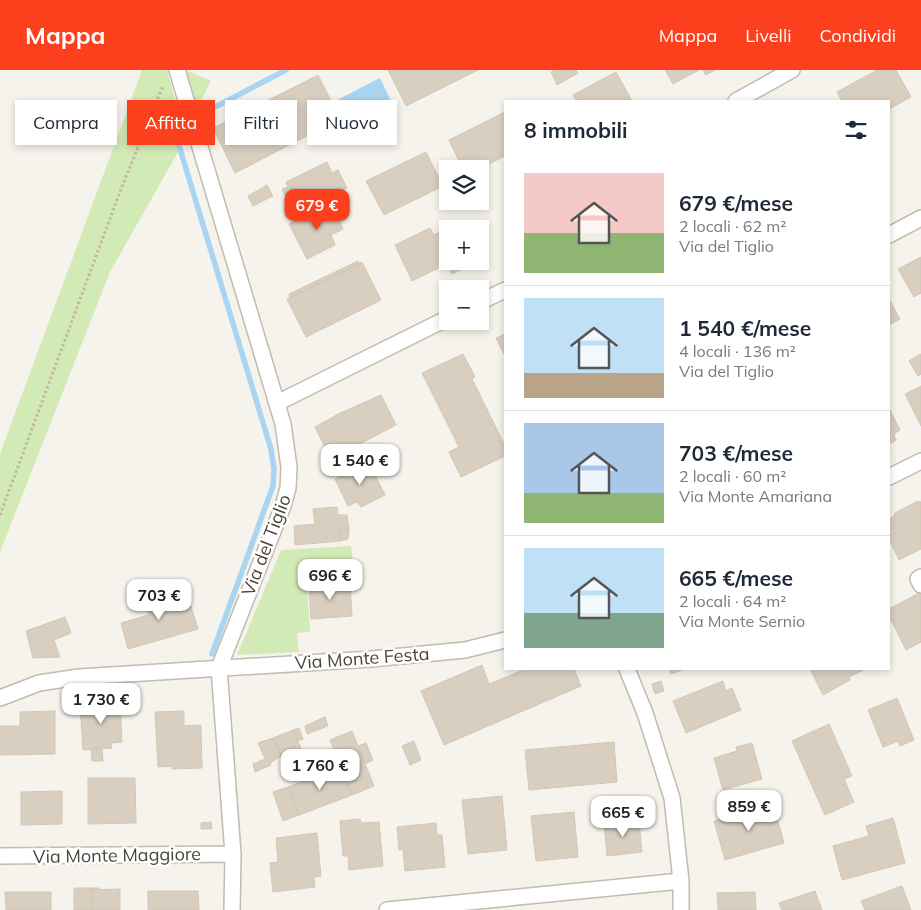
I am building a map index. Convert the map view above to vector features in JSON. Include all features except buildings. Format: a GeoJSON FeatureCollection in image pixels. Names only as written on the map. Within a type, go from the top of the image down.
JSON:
{"type":"FeatureCollection","features":[{"type":"Feature","properties":{"kind":"street"},"geometry":{"type":"LineString","coordinates":[[738,100],[792,70]]}},
{"type":"Feature","properties":{"kind":"street","name":"Via del Tiglio"},"geometry":{"type":"LineString","coordinates":[[172,74],[185,100]]}},
{"type":"Feature","properties":{"kind":"street","name":"Via del Tiglio"},"geometry":{"type":"LineString","coordinates":[[200,145],[277,403],[288,447],[289,467],[288,488],[282,506],[219,668],[233,854],[232,910]]}},
{"type":"Feature","properties":{"kind":"street"},"geometry":{"type":"LineString","coordinates":[[890,235],[921,218]]}},
{"type":"Feature","properties":{"kind":"street"},"geometry":{"type":"LineString","coordinates":[[489,298],[504,290]]}},
{"type":"Feature","properties":{"kind":"street"},"geometry":{"type":"LineString","coordinates":[[277,403],[439,322]]}},
{"type":"Feature","properties":{"kind":"street"},"geometry":{"type":"LineString","coordinates":[[890,477],[921,461]]}},
{"type":"Feature","properties":{"kind":"street"},"geometry":{"type":"LineString","coordinates":[[921,577],[918,579],[921,585]]}},
{"type":"Feature","properties":{"kind":"street","name":"Via Monte Festa"},"geometry":{"type":"LineString","coordinates":[[0,698],[40,683],[79,677],[371,659],[465,650],[504,640]]}},
{"type":"Feature","properties":{"kind":"street"},"geometry":{"type":"LineString","coordinates":[[627,670],[645,713],[672,798],[681,910]]}},
{"type":"Feature","properties":{"kind":"street","name":"Via Monte Maggiore"},"geometry":{"type":"LineString","coordinates":[[0,856],[233,854]]}},
{"type":"Feature","properties":{"kind":"street"},"geometry":{"type":"LineString","coordinates":[[387,910],[680,881]]}},
{"type":"Feature","properties":{"kind":"path"},"geometry":{"type":"LineString","coordinates":[[159,100],[172,74]]}},
{"type":"Feature","properties":{"kind":"path"},"geometry":{"type":"LineString","coordinates":[[0,515],[138,145]]}},
{"type":"Feature","properties":{"kind":"green space"},"geometry":{"type":"Polygon","coordinates":[[[141,70],[167,70],[175,100],[131,100],[141,70]]]}},
{"type":"Feature","properties":{"kind":"green space"},"geometry":{"type":"Polygon","coordinates":[[[186,70],[211,81],[201,100],[195,100],[186,70]]]}},
{"type":"Feature","properties":{"kind":"green space"},"geometry":{"type":"Polygon","coordinates":[[[127,111],[127,145],[182,145],[110,272],[0,552],[0,454],[114,145],[117,145],[117,138],[127,111]]]}},
{"type":"Feature","properties":{"kind":"green space"},"geometry":{"type":"Polygon","coordinates":[[[351,546],[355,580],[307,583],[310,632],[297,633],[299,652],[237,655],[281,550],[351,546]]]}},
{"type":"Feature","properties":{"kind":"water"},"geometry":{"type":"Polygon","coordinates":[[[380,78],[391,100],[340,100],[380,78]]]}},
{"type":"Feature","properties":{"kind":"waterway"},"geometry":{"type":"LineString","coordinates":[[215,107],[286,70]]}},
{"type":"Feature","properties":{"kind":"waterway"},"geometry":{"type":"LineString","coordinates":[[179,145],[271,449],[274,469],[273,486],[212,654]]}}]}
